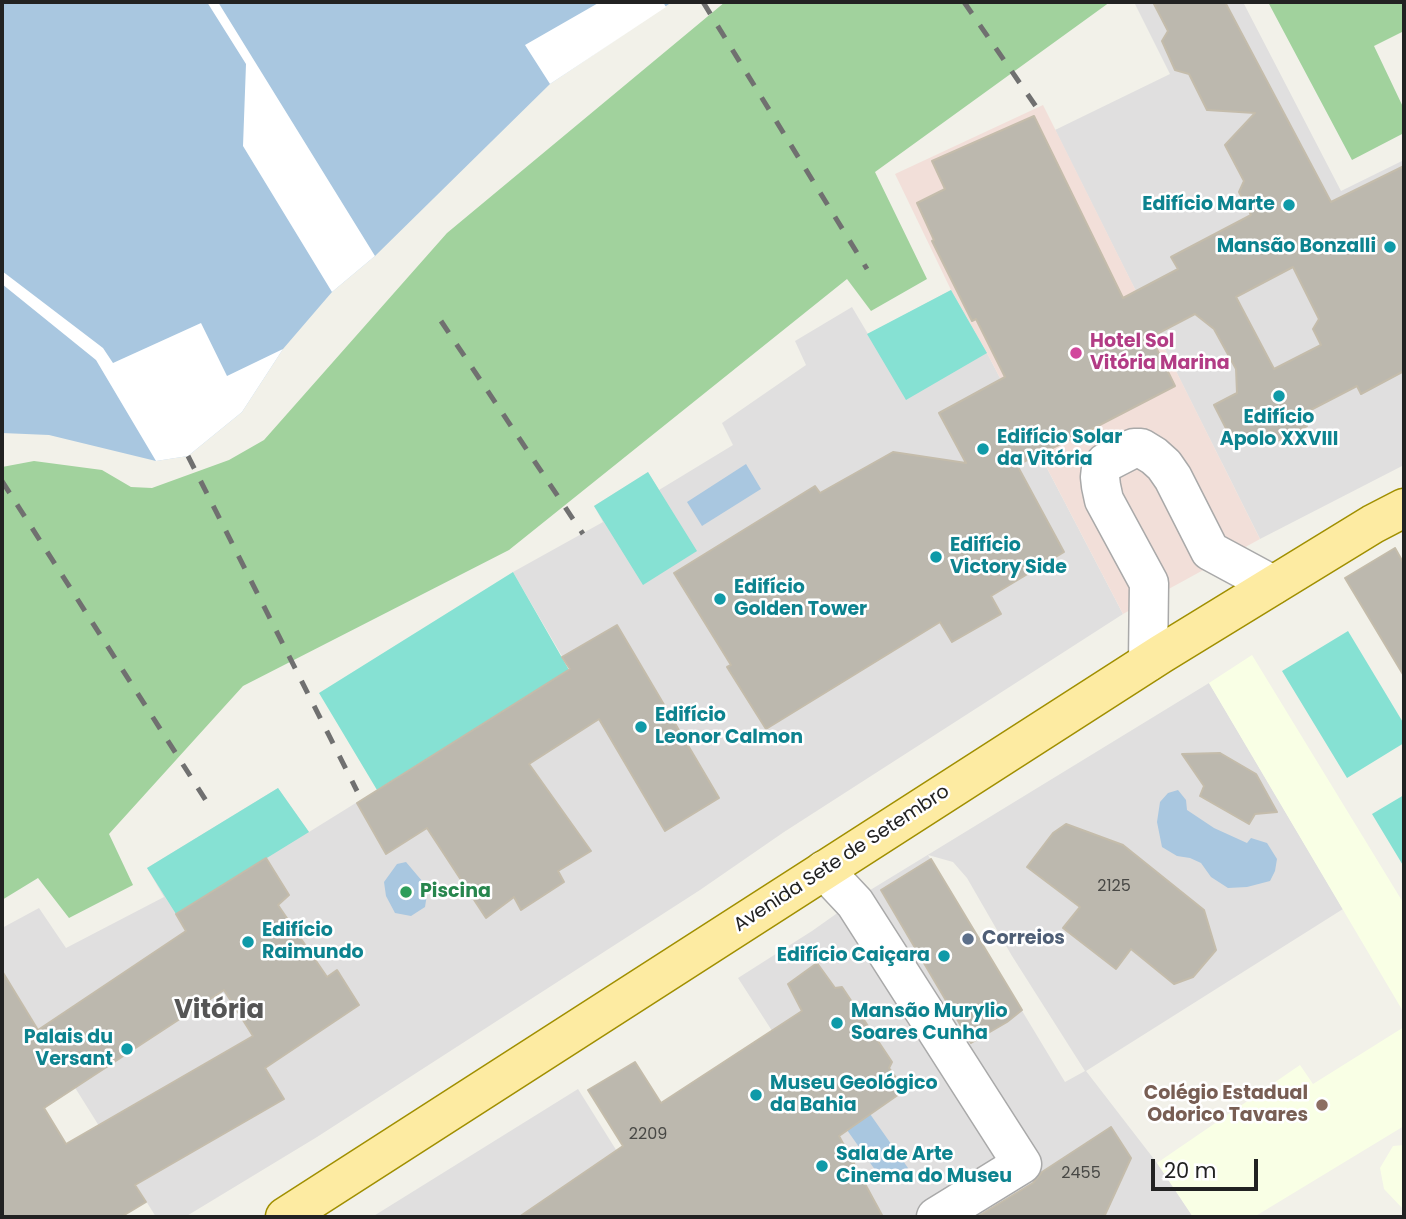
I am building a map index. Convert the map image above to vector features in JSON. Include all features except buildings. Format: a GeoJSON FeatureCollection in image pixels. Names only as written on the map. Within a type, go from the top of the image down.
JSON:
{"type":"FeatureCollection","features":[{"type":"Feature","properties":{"kind":"main road","name":"Avenida Sete de Setembro"},"geometry":{"type":"LineString","coordinates":[[285,1217],[1148,662],[1266,581],[1404,508]]}},
{"type":"Feature","properties":{"kind":"lane"},"geometry":{"type":"LineString","coordinates":[[1148,662],[1149,583],[1104,500],[1100,477],[1105,463],[1134,448],[1141,448],[1154,456],[1173,478],[1210,551],[1266,581]]}},
{"type":"Feature","properties":{"kind":"lane"},"geometry":{"type":"LineString","coordinates":[[1189,472],[1238,558],[1266,581]]}},
{"type":"Feature","properties":{"kind":"lane"},"geometry":{"type":"LineString","coordinates":[[824,870],[855,903],[1022,1164],[936,1217]]}},
{"type":"Feature","properties":{"kind":"shaded area"},"geometry":{"type":"Polygon","coordinates":[[[2,2],[672,2],[550,84],[375,256],[332,292],[283,349],[242,412],[188,456],[156,461],[49,435],[2,433],[2,2]]]}},
{"type":"Feature","properties":{"kind":"shaded area"},"geometry":{"type":"Polygon","coordinates":[[[1134,2],[1243,2],[1341,191],[1404,160],[1404,465],[1260,539],[1055,130],[1170,74],[1134,2]]]}},
{"type":"Feature","properties":{"kind":"shaded area"},"geometry":{"type":"Polygon","coordinates":[[[1043,105],[1260,539],[1123,614],[987,353],[951,290],[895,174],[1043,105]]]}},
{"type":"Feature","properties":{"kind":"shaded area"},"geometry":{"type":"Polygon","coordinates":[[[951,290],[987,353],[1123,614],[317,1137],[185,1217],[156,1217],[2,971],[2,928],[39,908],[66,948],[164,897],[147,868],[278,788],[309,832],[570,670],[513,572],[603,522],[594,506],[648,472],[659,490],[733,445],[722,423],[806,365],[795,341],[852,307],[868,334],[951,290]]]}},
{"type":"Feature","properties":{"kind":"shaded area"},"geometry":{"type":"Polygon","coordinates":[[[951,290],[987,353],[906,400],[867,334],[951,290]]]}},
{"type":"Feature","properties":{"kind":"shaded area"},"geometry":{"type":"Polygon","coordinates":[[[746,464],[761,489],[702,526],[687,502],[746,464]]]}},
{"type":"Feature","properties":{"kind":"shaded area"},"geometry":{"type":"Polygon","coordinates":[[[648,472],[697,551],[643,585],[594,506],[648,472]]]}},
{"type":"Feature","properties":{"kind":"shaded area"},"geometry":{"type":"Polygon","coordinates":[[[513,572],[569,670],[377,790],[319,693],[513,572]]]}},
{"type":"Feature","properties":{"kind":"shaded area"},"geometry":{"type":"Polygon","coordinates":[[[1348,631],[1404,724],[1404,743],[1347,778],[1282,671],[1348,631]]]}},
{"type":"Feature","properties":{"kind":"shaded area"},"geometry":{"type":"Polygon","coordinates":[[[1252,655],[1404,904],[1404,1013],[1209,683],[1252,655]]]}},
{"type":"Feature","properties":{"kind":"shaded area"},"geometry":{"type":"Polygon","coordinates":[[[1209,683],[1343,909],[1086,1071],[1157,1163],[1193,1217],[883,1217],[832,1124],[738,978],[867,892],[1209,683]],[[928,855],[1065,1082],[1085,1071],[1012,956],[967,878],[953,862],[928,855]]]}},
{"type":"Feature","properties":{"kind":"shaded area"},"geometry":{"type":"Polygon","coordinates":[[[278,788],[309,832],[176,914],[147,868],[278,788]]]}},
{"type":"Feature","properties":{"kind":"shaded area"},"geometry":{"type":"Polygon","coordinates":[[[1178,790],[1186,800],[1187,810],[1214,828],[1247,843],[1251,838],[1267,843],[1277,859],[1270,881],[1247,887],[1228,888],[1211,877],[1201,863],[1177,856],[1162,847],[1157,822],[1160,802],[1168,793],[1178,790]]]}},
{"type":"Feature","properties":{"kind":"shaded area"},"geometry":{"type":"Polygon","coordinates":[[[1404,795],[1404,867],[1372,814],[1404,795]]]}},
{"type":"Feature","properties":{"kind":"shaded area","name":"Piscina"},"geometry":{"type":"Polygon","coordinates":[[[406,862],[428,888],[425,907],[411,916],[395,913],[386,896],[384,882],[397,864],[406,862]]]}},
{"type":"Feature","properties":{"kind":"shaded area","name":"Colégio Estadual Odorico Tavares"},"geometry":{"type":"Polygon","coordinates":[[[1404,1027],[1404,1126],[1254,1217],[1193,1217],[1157,1163],[1300,1065],[1313,1084],[1404,1027]]]}},
{"type":"Feature","properties":{"kind":"shaded area"},"geometry":{"type":"Polygon","coordinates":[[[578,1089],[658,1217],[372,1217],[578,1089]]]}},
{"type":"Feature","properties":{"kind":"shaded area"},"geometry":{"type":"Polygon","coordinates":[[[863,1104],[908,1168],[885,1184],[840,1120],[863,1104]]]}},
{"type":"Feature","properties":{"kind":"shaded area"},"geometry":{"type":"Polygon","coordinates":[[[1404,1145],[1404,1210],[1384,1189],[1380,1168],[1393,1146],[1404,1145]]]}},
{"type":"Feature","properties":{"kind":"green space"},"geometry":{"type":"Polygon","coordinates":[[[725,2],[1110,2],[875,172],[927,279],[871,311],[847,279],[509,550],[243,686],[109,834],[133,885],[69,918],[38,878],[2,900],[2,467],[34,461],[102,470],[131,487],[152,488],[229,460],[264,440],[447,233],[725,2]]]}},
{"type":"Feature","properties":{"kind":"green space"},"geometry":{"type":"Polygon","coordinates":[[[1268,2],[1404,2],[1404,31],[1374,46],[1404,109],[1404,133],[1352,160],[1268,2]]]}},
{"type":"Feature","properties":{"kind":"pier"},"geometry":{"type":"Polygon","coordinates":[[[207,2],[218,2],[375,256],[332,292],[243,146],[246,64],[207,2]]]}},
{"type":"Feature","properties":{"kind":"pier"},"geometry":{"type":"Polygon","coordinates":[[[600,2],[663,2],[666,7],[550,84],[525,45],[600,2]]]}},
{"type":"Feature","properties":{"kind":"pier"},"geometry":{"type":"Polygon","coordinates":[[[2,271],[103,348],[113,363],[201,323],[227,376],[283,349],[242,412],[188,456],[156,461],[96,360],[2,284],[2,271]]]}},
{"type":"Feature","properties":{"kind":"railway"},"geometry":{"type":"LineString","coordinates":[[703,2],[867,269]]}},
{"type":"Feature","properties":{"kind":"railway"},"geometry":{"type":"LineString","coordinates":[[964,2],[1037,108]]}},
{"type":"Feature","properties":{"kind":"railway"},"geometry":{"type":"LineString","coordinates":[[441,321],[583,534]]}},
{"type":"Feature","properties":{"kind":"railway"},"geometry":{"type":"LineString","coordinates":[[188,456],[357,791]]}},
{"type":"Feature","properties":{"kind":"railway"},"geometry":{"type":"LineString","coordinates":[[2,481],[212,810]]}},
{"type":"Feature","properties":{"kind":"place","name":"Edifício Marte"},"geometry":{"type":"Point","coordinates":[1289,205]}},
{"type":"Feature","properties":{"kind":"place","name":"Mansão Bonzalli"},"geometry":{"type":"Point","coordinates":[1390,247]}},
{"type":"Feature","properties":{"kind":"place","name":"Hotel Sol Vitória Marina"},"geometry":{"type":"Point","coordinates":[1076,353]}},
{"type":"Feature","properties":{"kind":"place","name":"Edifício Apolo XXVIII"},"geometry":{"type":"Point","coordinates":[1279,396]}},
{"type":"Feature","properties":{"kind":"place","name":"Edifício Solar da Vitória"},"geometry":{"type":"Point","coordinates":[983,449]}},
{"type":"Feature","properties":{"kind":"place","name":"Edifício Victory Side"},"geometry":{"type":"Point","coordinates":[936,557]}},
{"type":"Feature","properties":{"kind":"place","name":"Edifício Golden Tower"},"geometry":{"type":"Point","coordinates":[720,599]}},
{"type":"Feature","properties":{"kind":"place","name":"Edifício Leonor Calmon"},"geometry":{"type":"Point","coordinates":[641,727]}},
{"type":"Feature","properties":{"kind":"place","name":"Piscina"},"geometry":{"type":"Point","coordinates":[406,892]}},
{"type":"Feature","properties":{"kind":"place","name":"Correios"},"geometry":{"type":"Point","coordinates":[968,939]}},
{"type":"Feature","properties":{"kind":"place","name":"Edifício Raimundo"},"geometry":{"type":"Point","coordinates":[248,942]}},
{"type":"Feature","properties":{"kind":"place","name":"Edifício Caiçara"},"geometry":{"type":"Point","coordinates":[944,956]}},
{"type":"Feature","properties":{"kind":"place","name":"Mansão Murylio Soares Cunha"},"geometry":{"type":"Point","coordinates":[837,1023]}},
{"type":"Feature","properties":{"kind":"place","name":"Palais du Versant"},"geometry":{"type":"Point","coordinates":[127,1049]}},
{"type":"Feature","properties":{"kind":"place","name":"Museu Geológico da Bahia"},"geometry":{"type":"Point","coordinates":[756,1095]}},
{"type":"Feature","properties":{"kind":"place","name":"Colégio Estadual Odorico Tavares"},"geometry":{"type":"Point","coordinates":[1322,1105]}},
{"type":"Feature","properties":{"kind":"place","name":"Sala de Arte Cinema do Museu"},"geometry":{"type":"Point","coordinates":[822,1166]}},
{"type":"Feature","properties":{"kind":"district","name":"Vitória"},"geometry":{"type":"Point","coordinates":[219,1011]}}]}
